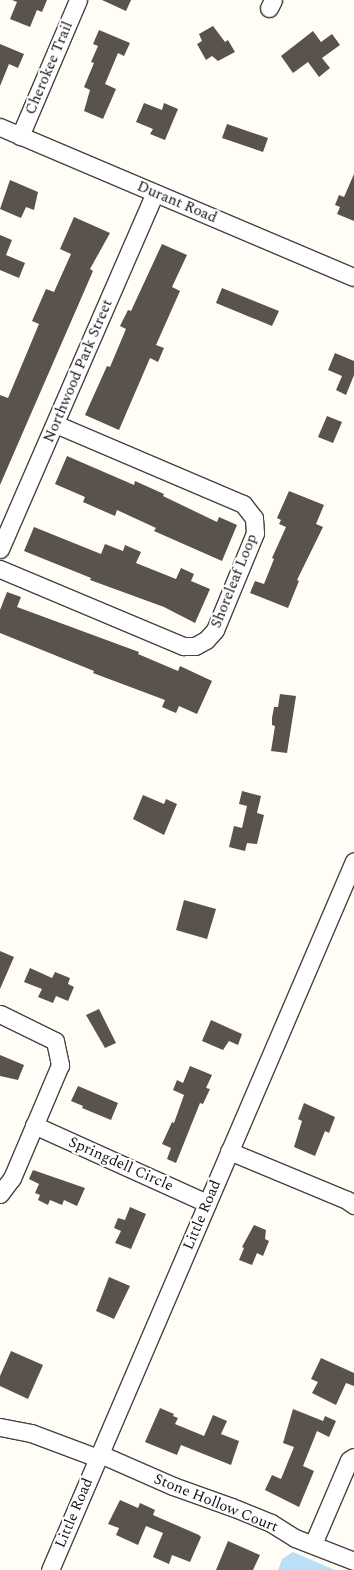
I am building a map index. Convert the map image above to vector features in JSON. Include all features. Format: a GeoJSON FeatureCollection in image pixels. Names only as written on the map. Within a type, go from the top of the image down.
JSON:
{"type":"FeatureCollection","features":[{"type":"Feature","properties":{"kind":"street","name":"Cherokee Trail"},"geometry":{"type":"LineString","coordinates":[[20,136],[78,0]]}},
{"type":"Feature","properties":{"kind":"street","name":"Durant Road"},"geometry":{"type":"LineString","coordinates":[[1,132],[20,136],[354,277]]}},
{"type":"Feature","properties":{"kind":"street","name":"Northwood Park Street"},"geometry":{"type":"LineString","coordinates":[[0,549],[155,193]]}},
{"type":"Feature","properties":{"kind":"street","name":"Shoreleaf Loop"},"geometry":{"type":"LineString","coordinates":[[0,569],[183,646],[196,646],[206,640],[215,630],[255,533],[254,518],[243,504],[55,424]]}},
{"type":"Feature","properties":{"kind":"street","name":"Little Road"},"geometry":{"type":"LineString","coordinates":[[50,1570],[229,1151],[352,869]]}},
{"type":"Feature","properties":{"kind":"street"},"geometry":{"type":"LineString","coordinates":[[0,1014],[55,1041],[60,1065],[12,1178],[0,1194]]}},
{"type":"Feature","properties":{"kind":"street","name":"Springdell Circle"},"geometry":{"type":"LineString","coordinates":[[34,1125],[207,1203]]}},
{"type":"Feature","properties":{"kind":"street"},"geometry":{"type":"LineString","coordinates":[[229,1151],[347,1200],[354,1205]]}},
{"type":"Feature","properties":{"kind":"street","name":"Stone Hollow Court"},"geometry":{"type":"LineString","coordinates":[[0,1427],[31,1433],[99,1456],[173,1486],[239,1510],[295,1538],[354,1561]]}},
{"type":"Feature","properties":{"kind":"street"},"geometry":{"type":"LineString","coordinates":[[312,1544],[349,1460],[354,1457]]}},
{"type":"Feature","properties":{"kind":"water"},"geometry":{"type":"Polygon","coordinates":[[[293,1552],[335,1570],[278,1570],[282,1559],[293,1552]]]}},
{"type":"Feature","properties":{"kind":"building"},"geometry":{"type":"Polygon","coordinates":[[[12,0],[47,0],[42,12],[37,10],[30,27],[10,19],[17,2],[12,0]]]}},
{"type":"Feature","properties":{"kind":"building"},"geometry":{"type":"Polygon","coordinates":[[[102,0],[131,0],[126,11],[102,0]]]}},
{"type":"Feature","properties":{"kind":"building"},"geometry":{"type":"Polygon","coordinates":[[[213,26],[225,42],[228,40],[235,52],[218,61],[212,56],[206,60],[197,44],[202,41],[199,34],[213,26]]]}},
{"type":"Feature","properties":{"kind":"building"},"geometry":{"type":"Polygon","coordinates":[[[99,30],[130,43],[124,56],[118,53],[105,84],[116,89],[103,119],[84,111],[90,90],[84,87],[94,63],[91,62],[98,46],[93,44],[99,30]]]}},
{"type":"Feature","properties":{"kind":"building"},"geometry":{"type":"Polygon","coordinates":[[[313,31],[321,42],[332,34],[340,45],[322,58],[330,68],[319,77],[308,62],[293,73],[281,56],[313,31]]]}},
{"type":"Feature","properties":{"kind":"building"},"geometry":{"type":"Polygon","coordinates":[[[0,44],[24,54],[18,68],[9,64],[0,86],[0,44]]]}},
{"type":"Feature","properties":{"kind":"building"},"geometry":{"type":"Polygon","coordinates":[[[144,103],[162,110],[164,103],[178,109],[165,140],[150,134],[153,129],[136,122],[144,103]]]}},
{"type":"Feature","properties":{"kind":"building"},"geometry":{"type":"Polygon","coordinates":[[[227,124],[268,138],[263,152],[222,138],[227,124]]]}},
{"type":"Feature","properties":{"kind":"building"},"geometry":{"type":"Polygon","coordinates":[[[354,174],[354,221],[337,214],[340,207],[335,205],[339,195],[344,197],[354,174]]]}},
{"type":"Feature","properties":{"kind":"building"},"geometry":{"type":"Polygon","coordinates":[[[10,180],[38,192],[34,210],[26,207],[21,218],[0,209],[10,180]]]}},
{"type":"Feature","properties":{"kind":"building"},"geometry":{"type":"Polygon","coordinates":[[[74,217],[110,233],[90,269],[93,271],[0,485],[0,395],[8,398],[39,324],[32,321],[46,289],[54,292],[71,254],[60,249],[74,217]]]}},
{"type":"Feature","properties":{"kind":"building"},"geometry":{"type":"Polygon","coordinates":[[[0,235],[12,240],[6,255],[25,263],[19,278],[0,270],[0,235]]]}},
{"type":"Feature","properties":{"kind":"building"},"geometry":{"type":"Polygon","coordinates":[[[162,244],[187,255],[172,287],[180,291],[156,345],[164,348],[158,362],[150,358],[119,430],[85,415],[107,366],[110,367],[126,329],[120,326],[128,310],[131,311],[162,244]]]}},
{"type":"Feature","properties":{"kind":"building"},"geometry":{"type":"Polygon","coordinates":[[[222,288],[279,311],[272,326],[216,303],[222,288]]]}},
{"type":"Feature","properties":{"kind":"building"},"geometry":{"type":"Polygon","coordinates":[[[335,353],[354,361],[354,375],[346,395],[336,390],[342,376],[328,370],[335,353]]]}},
{"type":"Feature","properties":{"kind":"building"},"geometry":{"type":"Polygon","coordinates":[[[327,416],[342,422],[333,443],[318,437],[327,416]]]}},
{"type":"Feature","properties":{"kind":"building"},"geometry":{"type":"Polygon","coordinates":[[[67,456],[134,485],[135,481],[164,494],[163,496],[217,522],[219,517],[237,525],[222,561],[154,531],[156,528],[117,510],[115,516],[83,502],[85,497],[55,484],[67,456]]]}},
{"type":"Feature","properties":{"kind":"building"},"geometry":{"type":"Polygon","coordinates":[[[289,491],[324,505],[316,524],[323,527],[297,580],[299,581],[288,608],[250,593],[255,581],[264,584],[274,559],[272,558],[286,527],[279,524],[281,520],[277,518],[289,491]]]}},
{"type":"Feature","properties":{"kind":"building"},"geometry":{"type":"Polygon","coordinates":[[[34,527],[101,554],[105,544],[123,551],[125,545],[141,552],[136,563],[176,579],[181,568],[194,574],[191,581],[210,589],[195,623],[164,607],[90,580],[91,578],[24,551],[34,527]]]}},
{"type":"Feature","properties":{"kind":"building"},"geometry":{"type":"Polygon","coordinates":[[[7,592],[21,597],[17,607],[139,652],[138,654],[178,671],[180,666],[212,681],[197,714],[179,706],[176,713],[162,707],[165,700],[93,673],[94,671],[0,633],[0,610],[7,592]]]}},
{"type":"Feature","properties":{"kind":"building"},"geometry":{"type":"Polygon","coordinates":[[[280,694],[296,696],[287,753],[271,751],[275,726],[272,725],[272,718],[274,707],[278,707],[280,694]]]}},
{"type":"Feature","properties":{"kind":"building"},"geometry":{"type":"Polygon","coordinates":[[[242,791],[261,796],[257,813],[264,815],[257,844],[247,843],[245,851],[229,847],[234,826],[242,828],[247,806],[239,804],[242,791]]]}},
{"type":"Feature","properties":{"kind":"building"},"geometry":{"type":"Polygon","coordinates":[[[143,795],[164,804],[166,799],[177,804],[164,835],[133,819],[143,795]]]}},
{"type":"Feature","properties":{"kind":"building"},"geometry":{"type":"Polygon","coordinates":[[[184,900],[216,909],[207,939],[176,930],[184,900]]]}},
{"type":"Feature","properties":{"kind":"building"},"geometry":{"type":"Polygon","coordinates":[[[0,951],[14,957],[0,989],[0,951]]]}},
{"type":"Feature","properties":{"kind":"building"},"geometry":{"type":"Polygon","coordinates":[[[30,968],[52,978],[55,972],[70,978],[68,984],[74,987],[68,1001],[56,996],[53,1003],[38,997],[42,989],[24,982],[30,968]]]}},
{"type":"Feature","properties":{"kind":"building"},"geometry":{"type":"Polygon","coordinates":[[[99,1009],[116,1043],[105,1048],[86,1015],[99,1009]]]}},
{"type":"Feature","properties":{"kind":"building"},"geometry":{"type":"Polygon","coordinates":[[[211,1020],[242,1034],[238,1045],[229,1041],[223,1050],[202,1041],[211,1020]]]}},
{"type":"Feature","properties":{"kind":"building"},"geometry":{"type":"Polygon","coordinates":[[[0,1055],[24,1065],[18,1080],[0,1076],[0,1055]]]}},
{"type":"Feature","properties":{"kind":"building"},"geometry":{"type":"Polygon","coordinates":[[[190,1066],[212,1075],[206,1088],[210,1089],[203,1104],[200,1103],[176,1163],[167,1159],[171,1148],[162,1144],[172,1122],[174,1123],[184,1095],[173,1090],[177,1080],[183,1083],[190,1066]]]}},
{"type":"Feature","properties":{"kind":"building"},"geometry":{"type":"Polygon","coordinates":[[[78,1086],[118,1103],[111,1120],[82,1108],[83,1106],[71,1101],[78,1086]]]}},
{"type":"Feature","properties":{"kind":"building"},"geometry":{"type":"Polygon","coordinates":[[[304,1103],[335,1117],[329,1133],[325,1131],[315,1156],[294,1147],[302,1121],[298,1119],[304,1103]]]}},
{"type":"Feature","properties":{"kind":"building"},"geometry":{"type":"Polygon","coordinates":[[[33,1170],[85,1188],[77,1206],[64,1200],[62,1205],[50,1200],[48,1205],[38,1200],[40,1195],[35,1193],[39,1184],[29,1179],[33,1170]]]}},
{"type":"Feature","properties":{"kind":"building"},"geometry":{"type":"Polygon","coordinates":[[[130,1207],[146,1214],[131,1249],[115,1243],[121,1231],[114,1228],[118,1218],[125,1220],[130,1207]]]}},
{"type":"Feature","properties":{"kind":"building"},"geometry":{"type":"Polygon","coordinates":[[[254,1225],[266,1230],[265,1239],[269,1241],[263,1256],[257,1253],[252,1265],[239,1260],[244,1248],[242,1247],[254,1225]]]}},
{"type":"Feature","properties":{"kind":"building"},"geometry":{"type":"Polygon","coordinates":[[[109,1277],[130,1286],[114,1319],[96,1311],[109,1277]]]}},
{"type":"Feature","properties":{"kind":"building"},"geometry":{"type":"Polygon","coordinates":[[[11,1351],[43,1365],[28,1399],[0,1386],[0,1376],[11,1351]]]}},
{"type":"Feature","properties":{"kind":"building"},"geometry":{"type":"Polygon","coordinates":[[[321,1358],[354,1373],[354,1386],[346,1383],[336,1405],[312,1393],[318,1382],[311,1379],[321,1358]]]}},
{"type":"Feature","properties":{"kind":"building"},"geometry":{"type":"Polygon","coordinates":[[[160,1408],[174,1414],[173,1416],[178,1418],[175,1424],[204,1436],[213,1415],[227,1421],[221,1434],[239,1441],[231,1465],[181,1445],[177,1455],[145,1442],[160,1408]]]}},
{"type":"Feature","properties":{"kind":"building"},"geometry":{"type":"Polygon","coordinates":[[[293,1409],[323,1421],[325,1416],[336,1421],[329,1437],[317,1431],[303,1466],[314,1471],[299,1507],[265,1490],[272,1475],[281,1479],[294,1447],[283,1443],[293,1409]]]}},
{"type":"Feature","properties":{"kind":"building"},"geometry":{"type":"Polygon","coordinates":[[[120,1500],[138,1508],[140,1503],[155,1510],[153,1515],[199,1535],[201,1537],[190,1562],[172,1555],[169,1564],[153,1557],[163,1533],[146,1526],[138,1545],[116,1535],[119,1528],[108,1524],[120,1500]]]}},
{"type":"Feature","properties":{"kind":"building"},"geometry":{"type":"Polygon","coordinates":[[[228,1541],[260,1555],[253,1570],[216,1570],[228,1541]]]}}]}
